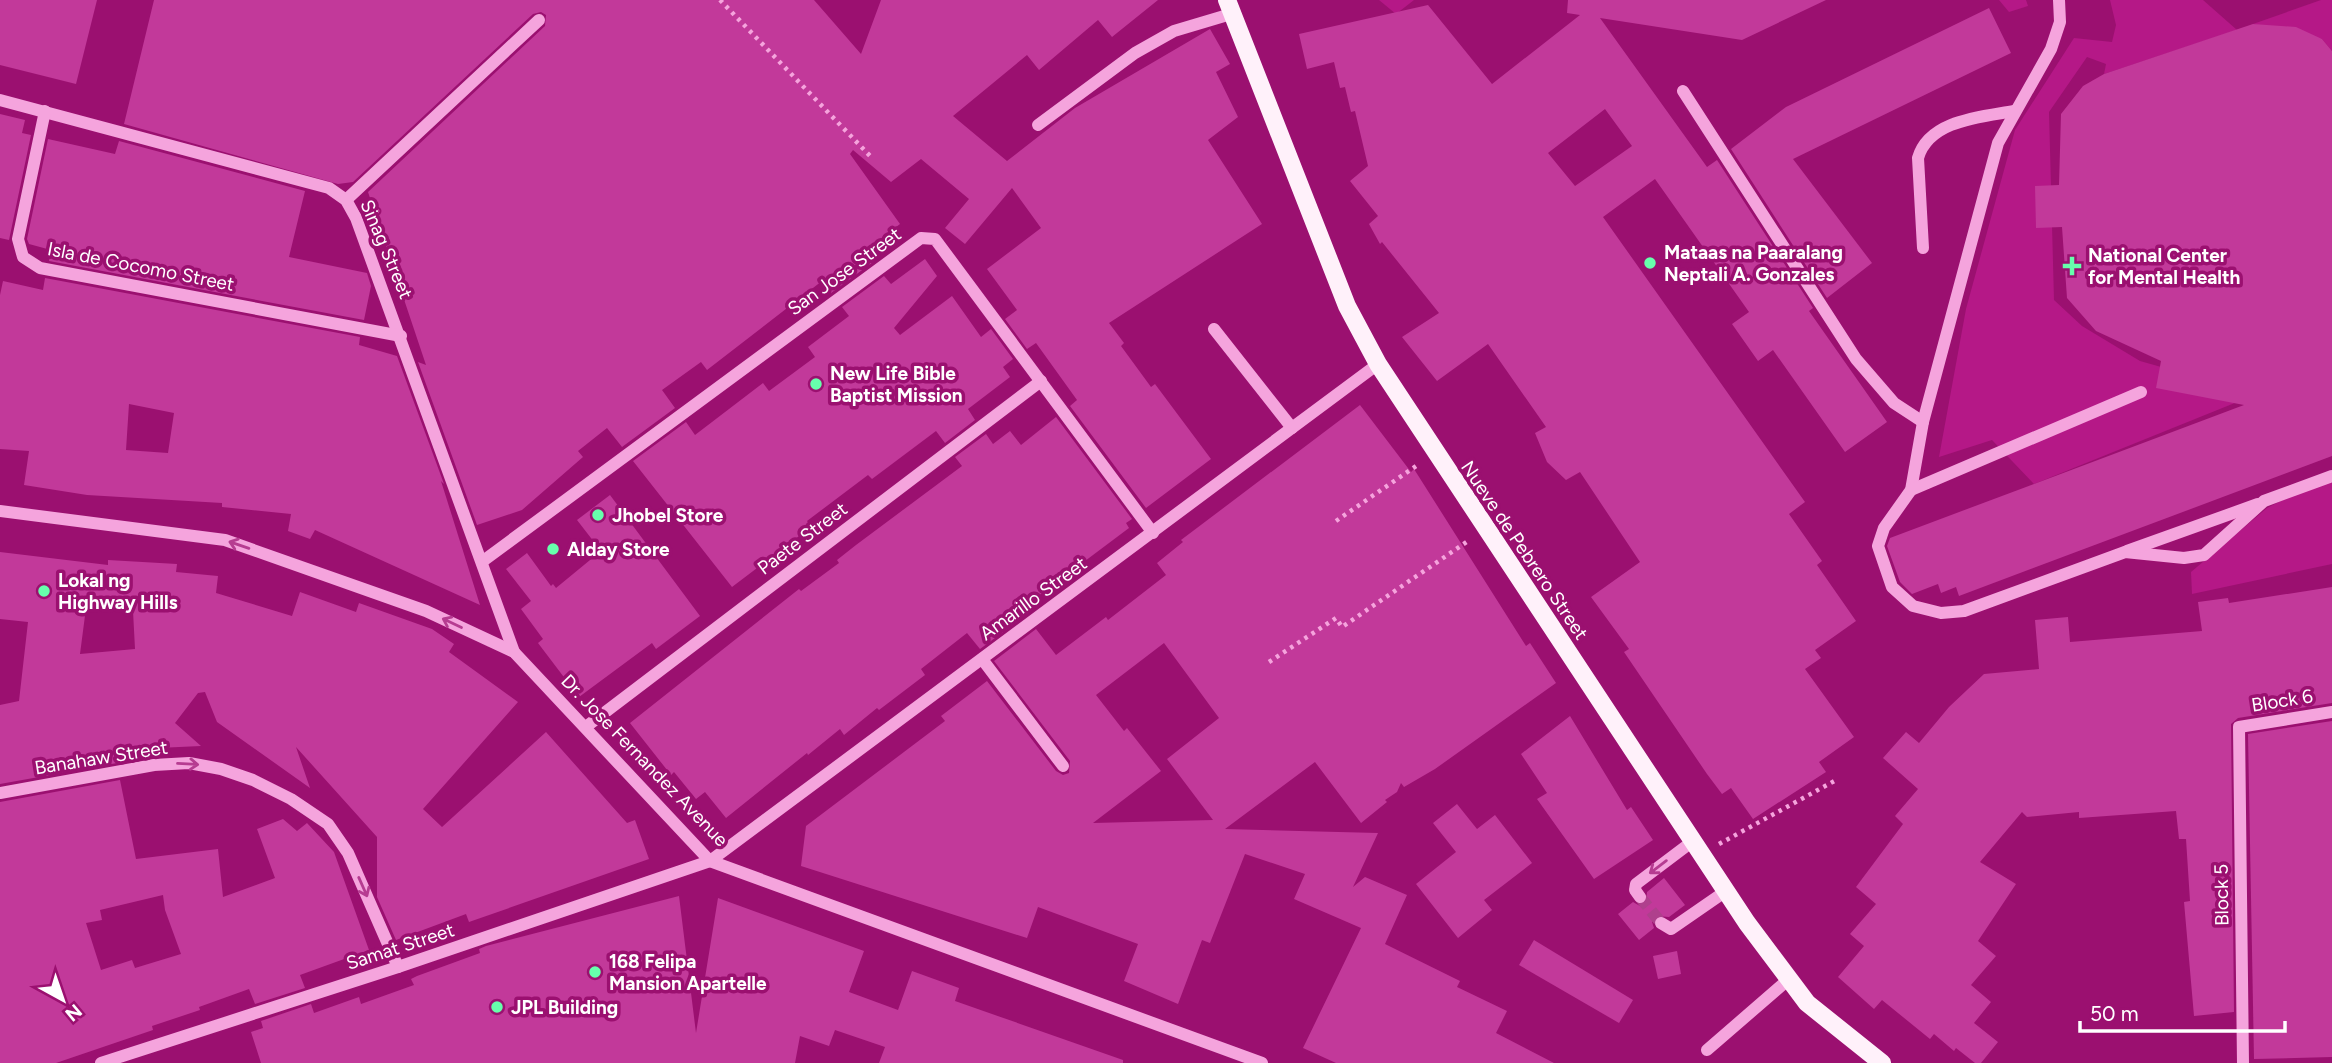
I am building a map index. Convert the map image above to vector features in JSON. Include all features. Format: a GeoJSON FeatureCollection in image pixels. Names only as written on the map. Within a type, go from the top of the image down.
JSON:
{"type":"FeatureCollection","features":[{"type":"Feature","properties":{"kind":"main road","name":"Nueve de Pebrero Street"},"geometry":{"type":"LineString","coordinates":[[1229,7],[1347,306],[1378,364],[1726,891],[1789,979],[1807,1003],[1882,1063]]}},
{"type":"Feature","properties":{"kind":"street"},"geometry":{"type":"LineString","coordinates":[[2059,0],[2060,22],[2051,49],[1998,143],[1923,422],[1911,490],[1884,528],[1878,546],[1892,587],[1913,606],[1941,613],[1964,611],[2332,476]]}},
{"type":"Feature","properties":{"kind":"street"},"geometry":{"type":"LineString","coordinates":[[1038,125],[1135,53],[1174,30],[1229,7]]}},
{"type":"Feature","properties":{"kind":"street"},"geometry":{"type":"LineString","coordinates":[[346,200],[539,20]]}},
{"type":"Feature","properties":{"kind":"street"},"geometry":{"type":"LineString","coordinates":[[1683,91],[1856,359],[1894,403],[1923,422]]}},
{"type":"Feature","properties":{"kind":"street","name":"Sinag Street"},"geometry":{"type":"LineString","coordinates":[[0,100],[329,188],[346,200],[401,336],[514,652]]}},
{"type":"Feature","properties":{"kind":"street","name":"Isla de Cocomo Street"},"geometry":{"type":"LineString","coordinates":[[45,111],[18,239],[23,257],[40,268],[401,336]]}},
{"type":"Feature","properties":{"kind":"street"},"geometry":{"type":"LineString","coordinates":[[1923,248],[1918,158],[1921,147],[1956,122],[2014,111]]}},
{"type":"Feature","properties":{"kind":"street","name":"San Jose Street"},"geometry":{"type":"LineString","coordinates":[[483,561],[921,237],[935,239],[1153,533]]}},
{"type":"Feature","properties":{"kind":"street"},"geometry":{"type":"LineString","coordinates":[[1214,329],[1292,428]]}},
{"type":"Feature","properties":{"kind":"street","name":"Amarillo Street"},"geometry":{"type":"LineString","coordinates":[[710,861],[1378,364]]}},
{"type":"Feature","properties":{"kind":"street","name":"Paete Street"},"geometry":{"type":"LineString","coordinates":[[587,726],[1041,381]]}},
{"type":"Feature","properties":{"kind":"street"},"geometry":{"type":"LineString","coordinates":[[1911,490],[2141,392]]}},
{"type":"Feature","properties":{"kind":"street"},"geometry":{"type":"LineString","coordinates":[[2125,552],[2184,558],[2204,555],[2264,501]]}},
{"type":"Feature","properties":{"kind":"street","name":"Dr. Jose Fernandez Avenue"},"geometry":{"type":"LineString","coordinates":[[0,511],[225,540],[426,611],[514,652],[587,726],[710,861],[1257,1062]]}},
{"type":"Feature","properties":{"kind":"street"},"geometry":{"type":"LineString","coordinates":[[982,659],[1063,766]]}},
{"type":"Feature","properties":{"kind":"street","name":"Block 6"},"geometry":{"type":"LineString","coordinates":[[2239,727],[2332,712]]}},
{"type":"Feature","properties":{"kind":"street","name":"Block 5"},"geometry":{"type":"LineString","coordinates":[[2239,727],[2242,1063]]}},
{"type":"Feature","properties":{"kind":"street","name":"Banahaw Street"},"geometry":{"type":"LineString","coordinates":[[0,793],[154,765],[189,763],[221,769],[253,780],[291,799],[328,824],[348,853],[398,967]]}},
{"type":"Feature","properties":{"kind":"street"},"geometry":{"type":"LineString","coordinates":[[1640,897],[1635,890],[1636,884],[1697,847]]}},
{"type":"Feature","properties":{"kind":"street","name":"Samat Street"},"geometry":{"type":"LineString","coordinates":[[101,1063],[398,967],[710,861]]}},
{"type":"Feature","properties":{"kind":"street"},"geometry":{"type":"LineString","coordinates":[[1661,923],[1671,929],[1726,891]]}},
{"type":"Feature","properties":{"kind":"street"},"geometry":{"type":"LineString","coordinates":[[1707,1050],[1789,979]]}},
{"type":"Feature","properties":{"kind":"path"},"geometry":{"type":"LineString","coordinates":[[720,0],[873,159]]}},
{"type":"Feature","properties":{"kind":"path"},"geometry":{"type":"LineString","coordinates":[[1336,521],[1419,463]]}},
{"type":"Feature","properties":{"kind":"path"},"geometry":{"type":"LineString","coordinates":[[1269,662],[1336,618],[1342,627],[1486,528]]}},
{"type":"Feature","properties":{"kind":"path"},"geometry":{"type":"LineString","coordinates":[[1697,847],[1838,779]]}},
{"type":"Feature","properties":{"kind":"shaded area"},"geometry":{"type":"Polygon","coordinates":[[[1379,0],[1414,0],[1396,14],[1379,0]]]}},
{"type":"Feature","properties":{"kind":"shaded area"},"geometry":{"type":"Polygon","coordinates":[[[1999,0],[2026,0],[2028,6],[2009,12],[1999,0]]]}},
{"type":"Feature","properties":{"kind":"shaded area"},"geometry":{"type":"Polygon","coordinates":[[[2110,0],[2203,0],[2237,30],[2104,74],[2106,64],[2087,57],[2049,112],[2054,300],[2082,326],[2140,361],[2257,394],[2034,484],[1992,440],[1939,457],[1966,309],[2015,130],[2074,38],[2112,42],[2116,25],[2110,0]]]}},
{"type":"Feature","properties":{"kind":"shaded area"},"geometry":{"type":"Polygon","coordinates":[[[2321,0],[2332,0],[2332,51],[2322,39],[2253,24],[2321,0]]]}},
{"type":"Feature","properties":{"kind":"shaded area"},"geometry":{"type":"Polygon","coordinates":[[[2332,475],[2332,564],[2192,594],[2191,572],[2267,508],[2332,475]]]}},
{"type":"Feature","properties":{"kind":"building"},"geometry":{"type":"Polygon","coordinates":[[[0,0],[97,0],[76,84],[0,65],[0,0]]]}},
{"type":"Feature","properties":{"kind":"building"},"geometry":{"type":"Polygon","coordinates":[[[154,0],[814,0],[861,54],[881,0],[1158,0],[1112,37],[1098,20],[1039,70],[1027,55],[953,116],[1007,161],[1075,108],[1210,29],[1230,64],[1216,72],[1238,117],[1208,140],[1262,224],[1109,323],[1124,343],[1121,346],[1151,387],[1155,384],[1211,459],[1146,508],[1070,406],[1077,400],[1036,343],[1027,349],[1005,319],[1017,310],[987,269],[1041,228],[1012,188],[965,244],[945,228],[969,199],[921,159],[891,182],[853,150],[850,154],[900,224],[865,251],[873,262],[831,293],[822,281],[707,370],[701,362],[662,390],[675,408],[622,447],[607,428],[578,451],[583,457],[522,510],[477,525],[418,362],[426,365],[368,192],[545,26],[546,15],[541,12],[533,14],[353,182],[338,184],[124,124],[154,0]]]}},
{"type":"Feature","properties":{"kind":"building"},"geometry":{"type":"Polygon","coordinates":[[[1568,0],[1826,0],[1742,40],[1600,18],[1707,167],[1717,160],[1813,308],[1809,311],[1887,422],[1845,452],[1773,350],[1758,361],[1732,324],[1749,312],[1655,179],[1603,217],[1805,502],[1789,514],[1822,561],[1817,565],[1856,621],[1815,650],[1821,658],[1805,669],[1854,737],[1819,762],[1826,772],[1753,819],[1731,788],[1722,794],[1707,774],[1624,652],[1629,649],[1591,597],[1640,562],[1580,472],[1566,480],[1547,462],[1535,433],[1546,427],[1488,344],[1437,381],[1402,337],[1439,313],[1382,242],[1380,244],[1369,224],[1378,216],[1350,181],[1368,166],[1355,111],[1351,112],[1345,87],[1340,88],[1334,62],[1307,69],[1299,34],[1428,5],[1492,84],[1580,15],[1567,13],[1568,0]],[[1605,109],[1548,153],[1575,186],[1632,146],[1605,109]]]}},
{"type":"Feature","properties":{"kind":"building"},"geometry":{"type":"Polygon","coordinates":[[[1989,8],[2011,53],[1793,159],[1872,263],[1827,298],[1731,149],[1786,107],[1989,8]]]}},
{"type":"Feature","properties":{"kind":"building"},"geometry":{"type":"Polygon","coordinates":[[[2253,24],[2296,27],[2322,39],[2332,51],[2332,456],[1959,596],[1956,587],[1941,593],[1938,584],[1912,594],[1900,582],[1887,546],[1890,538],[2244,405],[2156,388],[2161,361],[2096,331],[2067,298],[2062,227],[2036,228],[2035,186],[2059,185],[2061,114],[2083,86],[2104,74],[2253,24]]]}},
{"type":"Feature","properties":{"kind":"building"},"geometry":{"type":"Polygon","coordinates":[[[0,114],[25,120],[22,133],[31,135],[9,240],[0,238],[0,114]]]}},
{"type":"Feature","properties":{"kind":"building"},"geometry":{"type":"Polygon","coordinates":[[[48,139],[115,154],[119,141],[305,191],[289,257],[367,273],[371,286],[364,320],[49,261],[51,250],[29,244],[27,239],[48,139]]]}},
{"type":"Feature","properties":{"kind":"building"},"geometry":{"type":"Polygon","coordinates":[[[925,259],[937,276],[894,328],[900,335],[952,296],[981,337],[991,329],[1013,359],[1003,367],[1010,377],[968,409],[975,420],[945,443],[936,431],[872,479],[868,475],[807,521],[811,527],[732,587],[633,461],[686,422],[695,435],[763,383],[769,391],[815,357],[808,347],[849,316],[842,307],[884,276],[891,284],[925,259]]]}},
{"type":"Feature","properties":{"kind":"building"},"geometry":{"type":"Polygon","coordinates":[[[45,278],[360,337],[359,345],[397,356],[444,484],[441,481],[480,605],[315,530],[310,539],[288,531],[291,514],[222,507],[222,503],[87,495],[24,485],[29,451],[0,449],[0,295],[3,281],[43,290],[45,278]],[[129,404],[126,450],[168,453],[174,413],[129,404]]]}},
{"type":"Feature","properties":{"kind":"building"},"geometry":{"type":"Polygon","coordinates":[[[1360,405],[1411,472],[1414,469],[1526,646],[1530,643],[1556,683],[1435,769],[1404,787],[1401,783],[1397,792],[1385,800],[1387,802],[1361,823],[1315,762],[1225,829],[1378,833],[1353,887],[1365,877],[1407,895],[1385,944],[1460,981],[1457,987],[1507,1011],[1496,1033],[1554,1063],[1336,1063],[1303,1048],[1361,928],[1294,899],[1305,874],[1245,854],[1210,943],[1202,940],[1178,1004],[1124,981],[1138,944],[1038,907],[1027,938],[801,866],[806,826],[945,721],[941,716],[987,681],[1056,771],[1063,775],[1069,773],[1070,761],[994,661],[1036,629],[1056,655],[1106,617],[1108,620],[1166,575],[1157,563],[1183,542],[1181,540],[1360,405]],[[1164,643],[1096,695],[1124,731],[1127,728],[1161,771],[1093,823],[1213,820],[1167,759],[1219,718],[1164,643]]]}},
{"type":"Feature","properties":{"kind":"building"},"geometry":{"type":"Polygon","coordinates":[[[1056,417],[1132,519],[1126,523],[1129,528],[1021,609],[1026,615],[980,649],[967,633],[921,669],[925,675],[844,735],[840,729],[726,818],[705,792],[696,799],[674,772],[671,775],[630,723],[799,589],[801,591],[839,563],[837,560],[856,545],[962,466],[955,457],[986,434],[993,444],[1010,431],[1021,445],[1056,417]]]}},
{"type":"Feature","properties":{"kind":"building"},"geometry":{"type":"Polygon","coordinates":[[[610,495],[700,616],[656,649],[652,643],[579,697],[538,643],[543,639],[521,609],[531,601],[506,569],[527,553],[551,586],[553,584],[556,588],[601,551],[577,520],[610,495]]]}},
{"type":"Feature","properties":{"kind":"building"},"geometry":{"type":"Polygon","coordinates":[[[0,552],[108,565],[108,560],[177,564],[176,572],[218,576],[216,593],[292,616],[300,592],[356,612],[359,603],[432,629],[454,644],[449,652],[518,702],[423,809],[442,827],[546,732],[627,823],[635,820],[649,859],[469,922],[466,914],[396,940],[377,897],[377,837],[296,747],[310,788],[217,722],[205,692],[198,693],[175,723],[201,746],[114,750],[117,763],[0,784],[0,705],[19,701],[28,622],[0,619],[0,552]],[[86,608],[80,654],[135,649],[133,611],[86,608]]]}},
{"type":"Feature","properties":{"kind":"building"},"geometry":{"type":"Polygon","coordinates":[[[2332,587],[2332,703],[2238,718],[2231,724],[2234,1012],[2194,1016],[2184,902],[2190,901],[2186,839],[2179,839],[2176,811],[2079,818],[2079,812],[2027,817],[2022,812],[1980,862],[2016,884],[1978,941],[1996,956],[1971,985],[1991,1002],[1974,1023],[1998,1042],[1981,1063],[1975,1063],[1956,1048],[1954,1051],[1934,1034],[1930,1039],[1882,1000],[1874,1009],[1838,977],[1864,946],[1850,934],[1876,904],[1856,887],[1903,824],[1895,816],[1918,789],[1883,758],[1906,732],[1919,743],[1949,707],[1984,674],[2039,669],[2035,620],[2068,617],[2070,642],[2202,631],[2198,602],[2228,598],[2229,603],[2332,587]]]}},
{"type":"Feature","properties":{"kind":"building"},"geometry":{"type":"Polygon","coordinates":[[[1570,716],[1627,810],[1631,807],[1653,840],[1594,879],[1537,799],[1547,793],[1521,754],[1570,716]]]}},
{"type":"Feature","properties":{"kind":"building"},"geometry":{"type":"Polygon","coordinates":[[[2332,721],[2332,1057],[2254,1059],[2248,734],[2332,721]]]}},
{"type":"Feature","properties":{"kind":"building"},"geometry":{"type":"Polygon","coordinates":[[[120,780],[136,859],[218,849],[223,897],[275,878],[257,829],[283,819],[297,831],[307,823],[334,852],[369,950],[300,975],[305,988],[255,1004],[249,989],[199,1007],[200,1010],[152,1026],[153,1030],[56,1063],[0,1063],[0,802],[120,780]],[[163,895],[100,910],[102,920],[86,923],[101,970],[132,960],[135,968],[181,954],[165,910],[163,895]]]}},
{"type":"Feature","properties":{"kind":"building"},"geometry":{"type":"Polygon","coordinates":[[[1457,804],[1477,829],[1495,815],[1532,863],[1484,900],[1492,910],[1458,938],[1416,884],[1456,852],[1433,823],[1457,804]]]}},
{"type":"Feature","properties":{"kind":"building"},"geometry":{"type":"Polygon","coordinates":[[[1664,878],[1685,905],[1669,917],[1656,916],[1652,922],[1654,928],[1639,940],[1618,914],[1633,902],[1640,906],[1646,904],[1647,892],[1664,878]]]}},
{"type":"Feature","properties":{"kind":"building"},"geometry":{"type":"Polygon","coordinates":[[[679,896],[696,1033],[718,898],[864,951],[849,992],[898,1010],[912,971],[959,988],[955,1001],[1123,1060],[1123,1063],[879,1063],[885,1047],[835,1030],[829,1046],[800,1036],[795,1063],[261,1063],[251,1032],[263,1028],[261,1021],[311,1004],[314,1013],[359,997],[361,1004],[414,985],[411,979],[480,953],[479,949],[486,946],[679,896]]]}},
{"type":"Feature","properties":{"kind":"building"},"geometry":{"type":"Polygon","coordinates":[[[1534,940],[1633,1000],[1619,1023],[1519,965],[1534,940]]]}},
{"type":"Feature","properties":{"kind":"building"},"geometry":{"type":"Polygon","coordinates":[[[1677,951],[1681,974],[1658,979],[1653,956],[1677,951]]]}},
{"type":"Feature","properties":{"kind":"tunnel"},"geometry":{"type":"LineString","coordinates":[[1640,897],[1661,923]]}},
{"type":"Feature","properties":{"kind":"place","name":"Mataas na Paaralang Neptali A. Gonzales"},"geometry":{"type":"Point","coordinates":[1650,263]}},
{"type":"Feature","properties":{"kind":"place","name":"National Center for Mental Health"},"geometry":{"type":"Point","coordinates":[2072,266]}},
{"type":"Feature","properties":{"kind":"place","name":"New Life Bible Baptist Mission"},"geometry":{"type":"Point","coordinates":[816,384]}},
{"type":"Feature","properties":{"kind":"place","name":"Jhobel Store"},"geometry":{"type":"Point","coordinates":[598,515]}},
{"type":"Feature","properties":{"kind":"place","name":"Alday Store"},"geometry":{"type":"Point","coordinates":[553,549]}},
{"type":"Feature","properties":{"kind":"place","name":"Lokal ng Highway Hills"},"geometry":{"type":"Point","coordinates":[44,591]}},
{"type":"Feature","properties":{"kind":"place","name":"168 Felipa Mansion Apartelle"},"geometry":{"type":"Point","coordinates":[595,972]}},
{"type":"Feature","properties":{"kind":"place","name":"JPL Building"},"geometry":{"type":"Point","coordinates":[497,1007]}}]}
